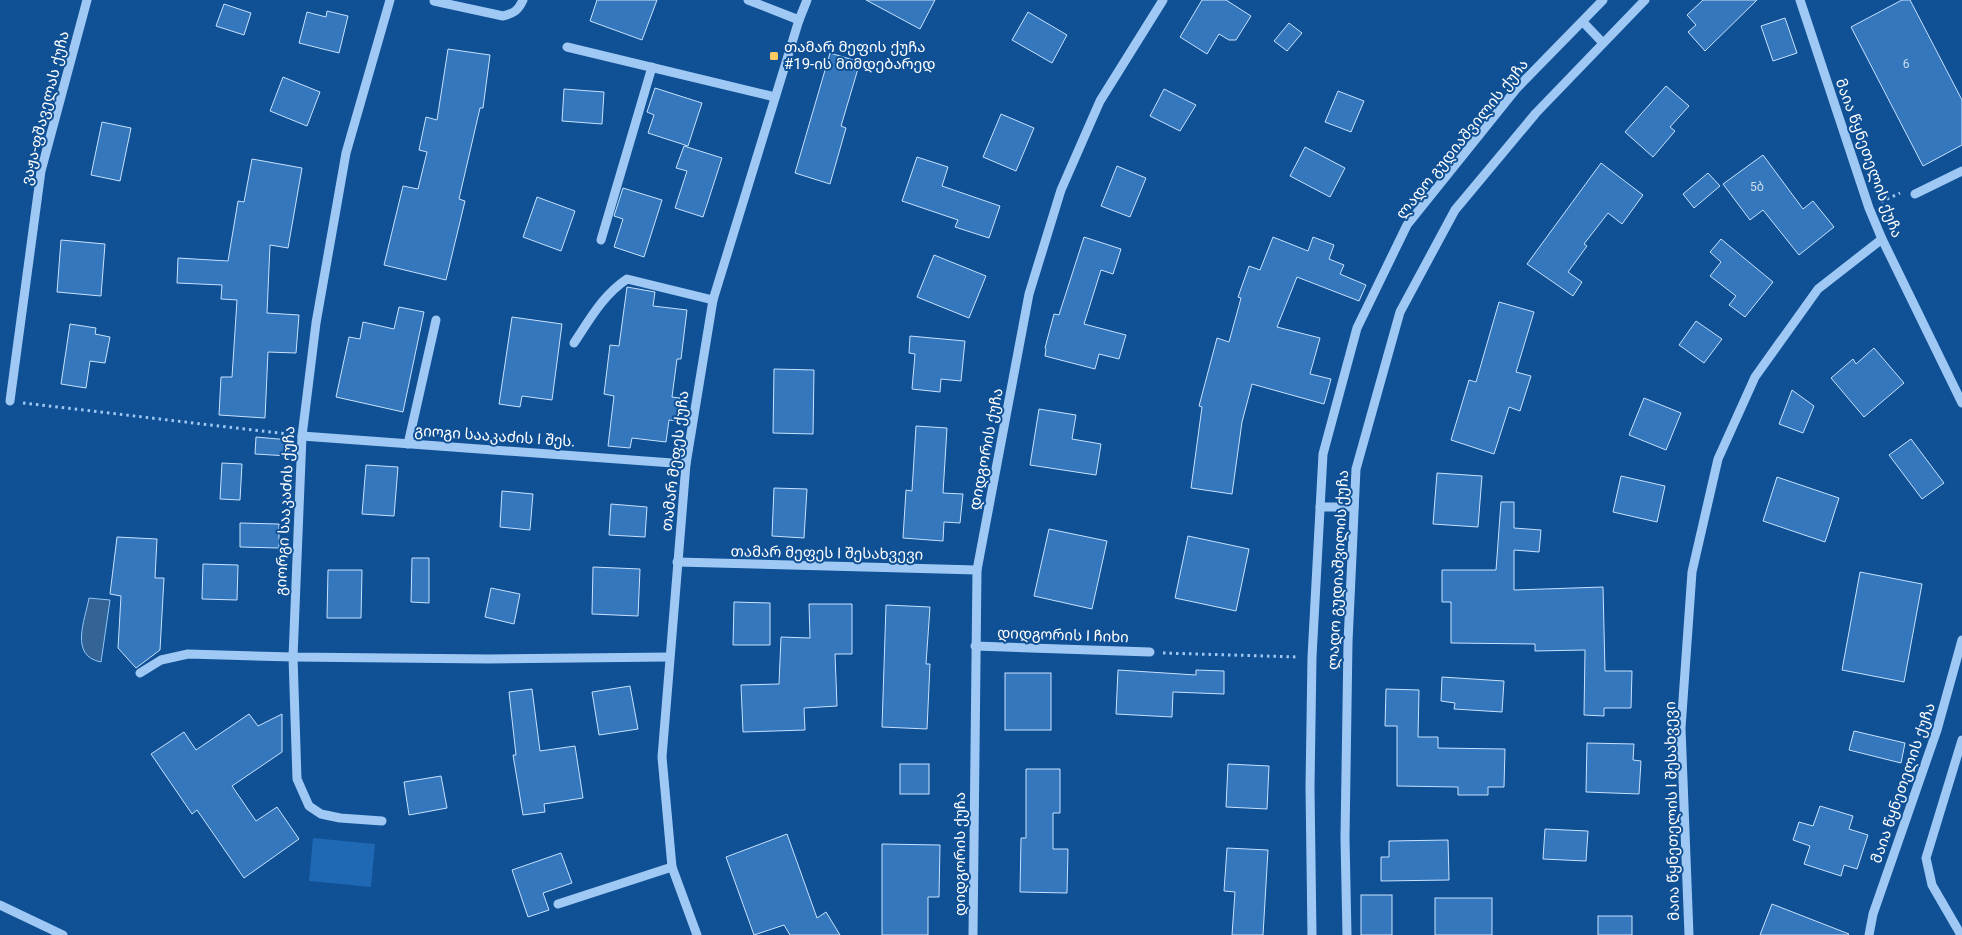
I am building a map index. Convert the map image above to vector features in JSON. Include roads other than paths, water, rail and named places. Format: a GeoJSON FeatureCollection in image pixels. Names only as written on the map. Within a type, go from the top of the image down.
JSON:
{"type":"FeatureCollection","features":[{"type":"Feature","properties":{"kind":"street","name":"ვაჟა-ფშაველას ქუჩა"},"geometry":{"type":"LineString","coordinates":[[10,402],[41,171],[87,0]]}},
{"type":"Feature","properties":{"kind":"street","name":"გიორგი სააკაძის ქუჩა"},"geometry":{"type":"LineString","coordinates":[[382,821],[340,818],[321,814],[309,806],[300,789],[297,778],[293,657],[302,436],[316,323],[346,154],[390,0]]}},
{"type":"Feature","properties":{"kind":"street"},"geometry":{"type":"LineString","coordinates":[[434,1],[503,16],[514,13],[519,9],[523,0]]}},
{"type":"Feature","properties":{"kind":"street"},"geometry":{"type":"LineString","coordinates":[[749,0],[799,20]]}},
{"type":"Feature","properties":{"kind":"street","name":"თამარ მეფეს ქუჩა"},"geometry":{"type":"LineString","coordinates":[[697,935],[672,867],[662,757],[686,464],[713,300],[775,96],[807,0]]}},
{"type":"Feature","properties":{"kind":"street","name":"დიდგორის ქუჩა"},"geometry":{"type":"LineString","coordinates":[[973,935],[977,570],[1029,294],[1061,190],[1100,101],[1163,0]]}},
{"type":"Feature","properties":{"kind":"street","name":"ლადო გუდიაშვილის ქუჩა"},"geometry":{"type":"LineString","coordinates":[[1312,935],[1310,787],[1312,657],[1323,454],[1357,328],[1407,225],[1517,88],[1603,0]]}},
{"type":"Feature","properties":{"kind":"street","name":"ლადო გუდიაშვილის ქუჩა"},"geometry":{"type":"LineString","coordinates":[[1347,935],[1345,838],[1347,671],[1356,469],[1400,312],[1455,210],[1536,113],[1645,0]]}},
{"type":"Feature","properties":{"kind":"street","name":"მაია წყნეთელის ქუჩა"},"geometry":{"type":"LineString","coordinates":[[1800,0],[1869,208],[1882,239],[1962,403]]}},
{"type":"Feature","properties":{"kind":"street"},"geometry":{"type":"LineString","coordinates":[[1583,22],[1603,43]]}},
{"type":"Feature","properties":{"kind":"street"},"geometry":{"type":"LineString","coordinates":[[568,47],[775,96]]}},
{"type":"Feature","properties":{"kind":"street"},"geometry":{"type":"LineString","coordinates":[[601,240],[652,67]]}},
{"type":"Feature","properties":{"kind":"street"},"geometry":{"type":"LineString","coordinates":[[1915,194],[1962,171]]}},
{"type":"Feature","properties":{"kind":"street","name":"მაია წყნეთელის I შესახვევი"},"geometry":{"type":"LineString","coordinates":[[1689,935],[1681,728],[1692,572],[1718,459],[1755,376],[1818,289],[1882,239]]}},
{"type":"Feature","properties":{"kind":"street"},"geometry":{"type":"LineString","coordinates":[[574,343],[600,303],[613,289],[627,280],[713,300]]}},
{"type":"Feature","properties":{"kind":"street"},"geometry":{"type":"LineString","coordinates":[[408,444],[436,320]]}},
{"type":"Feature","properties":{"kind":"street","name":"გიოგი სააკაძის I შეს."},"geometry":{"type":"LineString","coordinates":[[302,436],[686,464]]}},
{"type":"Feature","properties":{"kind":"street"},"geometry":{"type":"LineString","coordinates":[[1320,507],[1354,507]]}},
{"type":"Feature","properties":{"kind":"street","name":"თამარ მეფეს I შესახვევი"},"geometry":{"type":"LineString","coordinates":[[677,562],[977,570]]}},
{"type":"Feature","properties":{"kind":"street","name":"მაია წყნეთელის ქუჩა"},"geometry":{"type":"LineString","coordinates":[[1870,935],[1872,914],[1937,730],[1962,640]]}},
{"type":"Feature","properties":{"kind":"street","name":"დიდგორის I ჩიხი"},"geometry":{"type":"LineString","coordinates":[[975,646],[1150,652]]}},
{"type":"Feature","properties":{"kind":"street"},"geometry":{"type":"LineString","coordinates":[[140,673],[160,660],[188,654],[488,659],[669,657]]}},
{"type":"Feature","properties":{"kind":"street"},"geometry":{"type":"LineString","coordinates":[[1961,935],[1932,885],[1926,858],[1962,740]]}},
{"type":"Feature","properties":{"kind":"street"},"geometry":{"type":"LineString","coordinates":[[558,904],[672,867]]}},
{"type":"Feature","properties":{"kind":"street"},"geometry":{"type":"LineString","coordinates":[[0,905],[63,935]]}},
{"type":"Feature","properties":{"kind":"place","name":"თამარ მეფის ქუჩა #19-ის მიმდებარედ"},"geometry":{"type":"Point","coordinates":[774,56]}}]}
